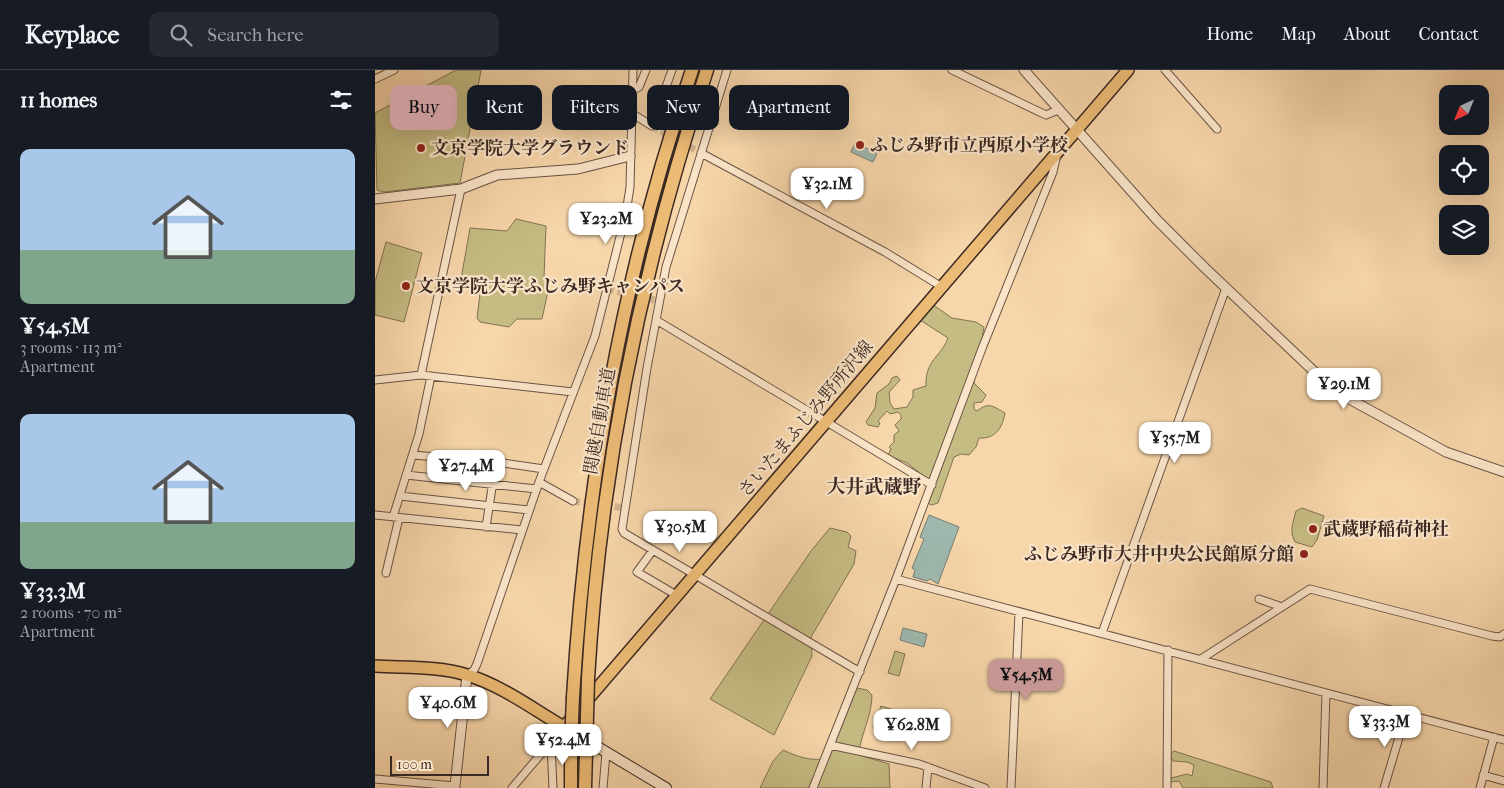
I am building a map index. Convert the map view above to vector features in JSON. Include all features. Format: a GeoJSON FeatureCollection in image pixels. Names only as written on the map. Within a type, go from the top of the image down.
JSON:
{"type":"FeatureCollection","features":[{"type":"Feature","properties":{"kind":"highway","name":"関越自動車道"},"geometry":{"type":"LineString","coordinates":[[571,788],[573,697],[589,514],[611,378],[643,234],[693,70]]}},
{"type":"Feature","properties":{"kind":"highway","name":"関越自動車道"},"geometry":{"type":"LineString","coordinates":[[585,788],[588,680],[603,518],[624,381],[656,237],[707,70]]}},
{"type":"Feature","properties":{"kind":"main road","name":"さいたまふじみ野所沢線"},"geometry":{"type":"LineString","coordinates":[[564,727],[697,575],[1128,70]]}},
{"type":"Feature","properties":{"kind":"main road"},"geometry":{"type":"LineString","coordinates":[[375,666],[449,671],[467,675],[492,686],[666,788]]}},
{"type":"Feature","properties":{"kind":"street"},"geometry":{"type":"LineString","coordinates":[[375,79],[384,72],[394,70]]}},
{"type":"Feature","properties":{"kind":"street"},"geometry":{"type":"LineString","coordinates":[[633,70],[633,85]]}},
{"type":"Feature","properties":{"kind":"street"},"geometry":{"type":"LineString","coordinates":[[637,88],[646,70]]}},
{"type":"Feature","properties":{"kind":"street"},"geometry":{"type":"LineString","coordinates":[[637,117],[652,126],[672,70]]}},
{"type":"Feature","properties":{"kind":"street"},"geometry":{"type":"LineString","coordinates":[[727,70],[665,267],[623,529],[624,533],[860,672]]}},
{"type":"Feature","properties":{"kind":"street"},"geometry":{"type":"LineString","coordinates":[[952,70],[1046,115],[1058,110]]}},
{"type":"Feature","properties":{"kind":"street"},"geometry":{"type":"LineString","coordinates":[[1024,70],[1157,220],[1315,373],[1344,396],[1446,452],[1504,472]]}},
{"type":"Feature","properties":{"kind":"street"},"geometry":{"type":"LineString","coordinates":[[1165,70],[1217,128]]}},
{"type":"Feature","properties":{"kind":"street"},"geometry":{"type":"LineString","coordinates":[[375,779],[383,784],[455,787],[467,675],[474,670],[477,664],[529,510],[595,336],[626,213],[632,130]]}},
{"type":"Feature","properties":{"kind":"street"},"geometry":{"type":"LineString","coordinates":[[813,788],[896,579],[983,346],[1053,172],[1058,151]]}},
{"type":"Feature","properties":{"kind":"street"},"geometry":{"type":"LineString","coordinates":[[701,153],[885,252],[941,287]]}},
{"type":"Feature","properties":{"kind":"street"},"geometry":{"type":"LineString","coordinates":[[375,199],[461,189],[497,175],[578,169],[631,156]]}},
{"type":"Feature","properties":{"kind":"street"},"geometry":{"type":"LineString","coordinates":[[421,375],[461,189]]}},
{"type":"Feature","properties":{"kind":"street"},"geometry":{"type":"LineString","coordinates":[[1102,633],[1226,288]]}},
{"type":"Feature","properties":{"kind":"street"},"geometry":{"type":"LineString","coordinates":[[656,320],[932,484]]}},
{"type":"Feature","properties":{"kind":"street"},"geometry":{"type":"LineString","coordinates":[[375,380],[421,375],[573,392]]}},
{"type":"Feature","properties":{"kind":"street"},"geometry":{"type":"LineString","coordinates":[[386,573],[400,496],[413,454],[431,376]]}},
{"type":"Feature","properties":{"kind":"street"},"geometry":{"type":"LineString","coordinates":[[413,454],[544,469]]}},
{"type":"Feature","properties":{"kind":"street"},"geometry":{"type":"LineString","coordinates":[[486,527],[496,462]]}},
{"type":"Feature","properties":{"kind":"street"},"geometry":{"type":"LineString","coordinates":[[406,475],[492,484],[538,486],[573,501]]}},
{"type":"Feature","properties":{"kind":"street"},"geometry":{"type":"LineString","coordinates":[[400,496],[529,510]]}},
{"type":"Feature","properties":{"kind":"street"},"geometry":{"type":"LineString","coordinates":[[375,515],[522,530]]}},
{"type":"Feature","properties":{"kind":"street"},"geometry":{"type":"LineString","coordinates":[[653,550],[637,572],[678,596]]}},
{"type":"Feature","properties":{"kind":"street"},"geometry":{"type":"LineString","coordinates":[[896,579],[1504,740]]}},
{"type":"Feature","properties":{"kind":"street"},"geometry":{"type":"LineString","coordinates":[[1201,659],[1312,589],[1492,636],[1500,637],[1504,634]]}},
{"type":"Feature","properties":{"kind":"street"},"geometry":{"type":"LineString","coordinates":[[1259,599],[1282,607]]}},
{"type":"Feature","properties":{"kind":"street"},"geometry":{"type":"LineString","coordinates":[[1011,788],[1019,612]]}},
{"type":"Feature","properties":{"kind":"street"},"geometry":{"type":"LineString","coordinates":[[1167,788],[1168,650]]}},
{"type":"Feature","properties":{"kind":"street"},"geometry":{"type":"LineString","coordinates":[[1323,788],[1326,692]]}},
{"type":"Feature","properties":{"kind":"street"},"geometry":{"type":"LineString","coordinates":[[1384,788],[1406,714]]}},
{"type":"Feature","properties":{"kind":"street"},"geometry":{"type":"LineString","coordinates":[[512,788],[564,727]]}},
{"type":"Feature","properties":{"kind":"street"},"geometry":{"type":"LineString","coordinates":[[1479,788],[1494,737]]}},
{"type":"Feature","properties":{"kind":"street"},"geometry":{"type":"LineString","coordinates":[[551,744],[553,788]]}},
{"type":"Feature","properties":{"kind":"street"},"geometry":{"type":"LineString","coordinates":[[830,746],[928,767],[985,788]]}},
{"type":"Feature","properties":{"kind":"street"},"geometry":{"type":"LineString","coordinates":[[603,788],[606,753]]}},
{"type":"Feature","properties":{"kind":"street"},"geometry":{"type":"LineString","coordinates":[[926,788],[928,767]]}},
{"type":"Feature","properties":{"kind":"street"},"geometry":{"type":"LineString","coordinates":[[1483,775],[1504,781]]}},
{"type":"Feature","properties":{"kind":"shaded area","name":"文京学院大学グラウンド"},"geometry":{"type":"Polygon","coordinates":[[[456,70],[481,70],[478,85],[467,85],[467,130],[470,130],[460,183],[384,192],[377,190],[375,113],[390,105],[390,130],[457,130],[457,85],[428,85],[456,70]]]}},
{"type":"Feature","properties":{"kind":"shaded area"},"geometry":{"type":"Polygon","coordinates":[[[855,143],[877,153],[873,162],[851,152],[855,143]]]}},
{"type":"Feature","properties":{"kind":"shaded area"},"geometry":{"type":"Polygon","coordinates":[[[516,219],[546,226],[544,278],[550,282],[542,319],[517,319],[509,327],[480,322],[477,318],[481,285],[460,285],[470,228],[507,231],[516,219]]]}},
{"type":"Feature","properties":{"kind":"shaded area"},"geometry":{"type":"Polygon","coordinates":[[[386,242],[422,253],[404,322],[375,315],[375,282],[386,242]]]}},
{"type":"Feature","properties":{"kind":"shaded area"},"geometry":{"type":"Polygon","coordinates":[[[932,304],[952,318],[976,322],[984,327],[974,383],[986,395],[982,402],[974,403],[974,409],[977,411],[985,406],[991,406],[1005,413],[1002,424],[997,432],[989,437],[979,438],[976,447],[969,455],[961,454],[954,457],[938,503],[931,505],[923,499],[927,488],[926,478],[907,463],[888,455],[891,449],[889,447],[894,442],[894,435],[899,431],[895,425],[901,419],[901,415],[898,412],[890,414],[887,411],[878,421],[880,423],[878,427],[868,425],[866,422],[875,408],[877,393],[889,384],[892,378],[897,376],[900,380],[889,392],[890,403],[894,409],[907,407],[913,397],[913,390],[926,386],[928,370],[948,338],[920,320],[932,304]]]}},
{"type":"Feature","properties":{"kind":"shaded area"},"geometry":{"type":"Polygon","coordinates":[[[1302,508],[1324,516],[1317,540],[1312,547],[1295,542],[1292,534],[1296,511],[1302,508]]]}},
{"type":"Feature","properties":{"kind":"shaded area"},"geometry":{"type":"Polygon","coordinates":[[[929,515],[959,527],[938,584],[930,579],[927,581],[913,577],[915,570],[912,568],[924,539],[920,537],[929,515]]]}},
{"type":"Feature","properties":{"kind":"shaded area"},"geometry":{"type":"Polygon","coordinates":[[[830,528],[847,532],[851,536],[848,547],[856,551],[854,564],[811,637],[812,656],[774,735],[710,699],[811,551],[830,528]]]}},
{"type":"Feature","properties":{"kind":"shaded area"},"geometry":{"type":"Polygon","coordinates":[[[903,628],[927,634],[924,647],[900,640],[903,628]]]}},
{"type":"Feature","properties":{"kind":"shaded area"},"geometry":{"type":"Polygon","coordinates":[[[895,651],[905,654],[899,676],[888,673],[895,651]]]}},
{"type":"Feature","properties":{"kind":"shaded area"},"geometry":{"type":"Polygon","coordinates":[[[857,688],[867,690],[872,695],[859,755],[889,764],[890,788],[760,788],[773,761],[783,750],[805,758],[829,758],[857,688]]]}},
{"type":"Feature","properties":{"kind":"shaded area"},"geometry":{"type":"Polygon","coordinates":[[[881,706],[891,709],[883,731],[873,728],[881,706]]]}},
{"type":"Feature","properties":{"kind":"shaded area"},"geometry":{"type":"Polygon","coordinates":[[[1174,751],[1271,782],[1273,788],[1183,788],[1179,781],[1170,782],[1171,778],[1187,774],[1192,776],[1194,765],[1187,762],[1173,761],[1170,754],[1174,751]]]}},
{"type":"Feature","properties":{"kind":"tunnel"},"geometry":{"type":"LineString","coordinates":[[659,130],[701,153]]}},
{"type":"Feature","properties":{"kind":"tunnel"},"geometry":{"type":"LineString","coordinates":[[607,289],[659,301]]}},
{"type":"Feature","properties":{"kind":"tunnel"},"geometry":{"type":"LineString","coordinates":[[573,501],[625,508]]}},
{"type":"Feature","properties":{"kind":"place","name":"ふじみ野市立西原小学校"},"geometry":{"type":"Point","coordinates":[860,145]}},
{"type":"Feature","properties":{"kind":"place","name":"文京学院大学グラウンド"},"geometry":{"type":"Point","coordinates":[421,148]}},
{"type":"Feature","properties":{"kind":"place","name":"文京学院大学ふじみ野キャンパス"},"geometry":{"type":"Point","coordinates":[406,286]}},
{"type":"Feature","properties":{"kind":"place","name":"武蔵野稲荷神社"},"geometry":{"type":"Point","coordinates":[1313,529]}},
{"type":"Feature","properties":{"kind":"place","name":"ふじみ野市大井中央公民館原分館"},"geometry":{"type":"Point","coordinates":[1304,554]}},
{"type":"Feature","properties":{"kind":"district","name":"大井武蔵野"},"geometry":{"type":"Point","coordinates":[874,487]}}]}
